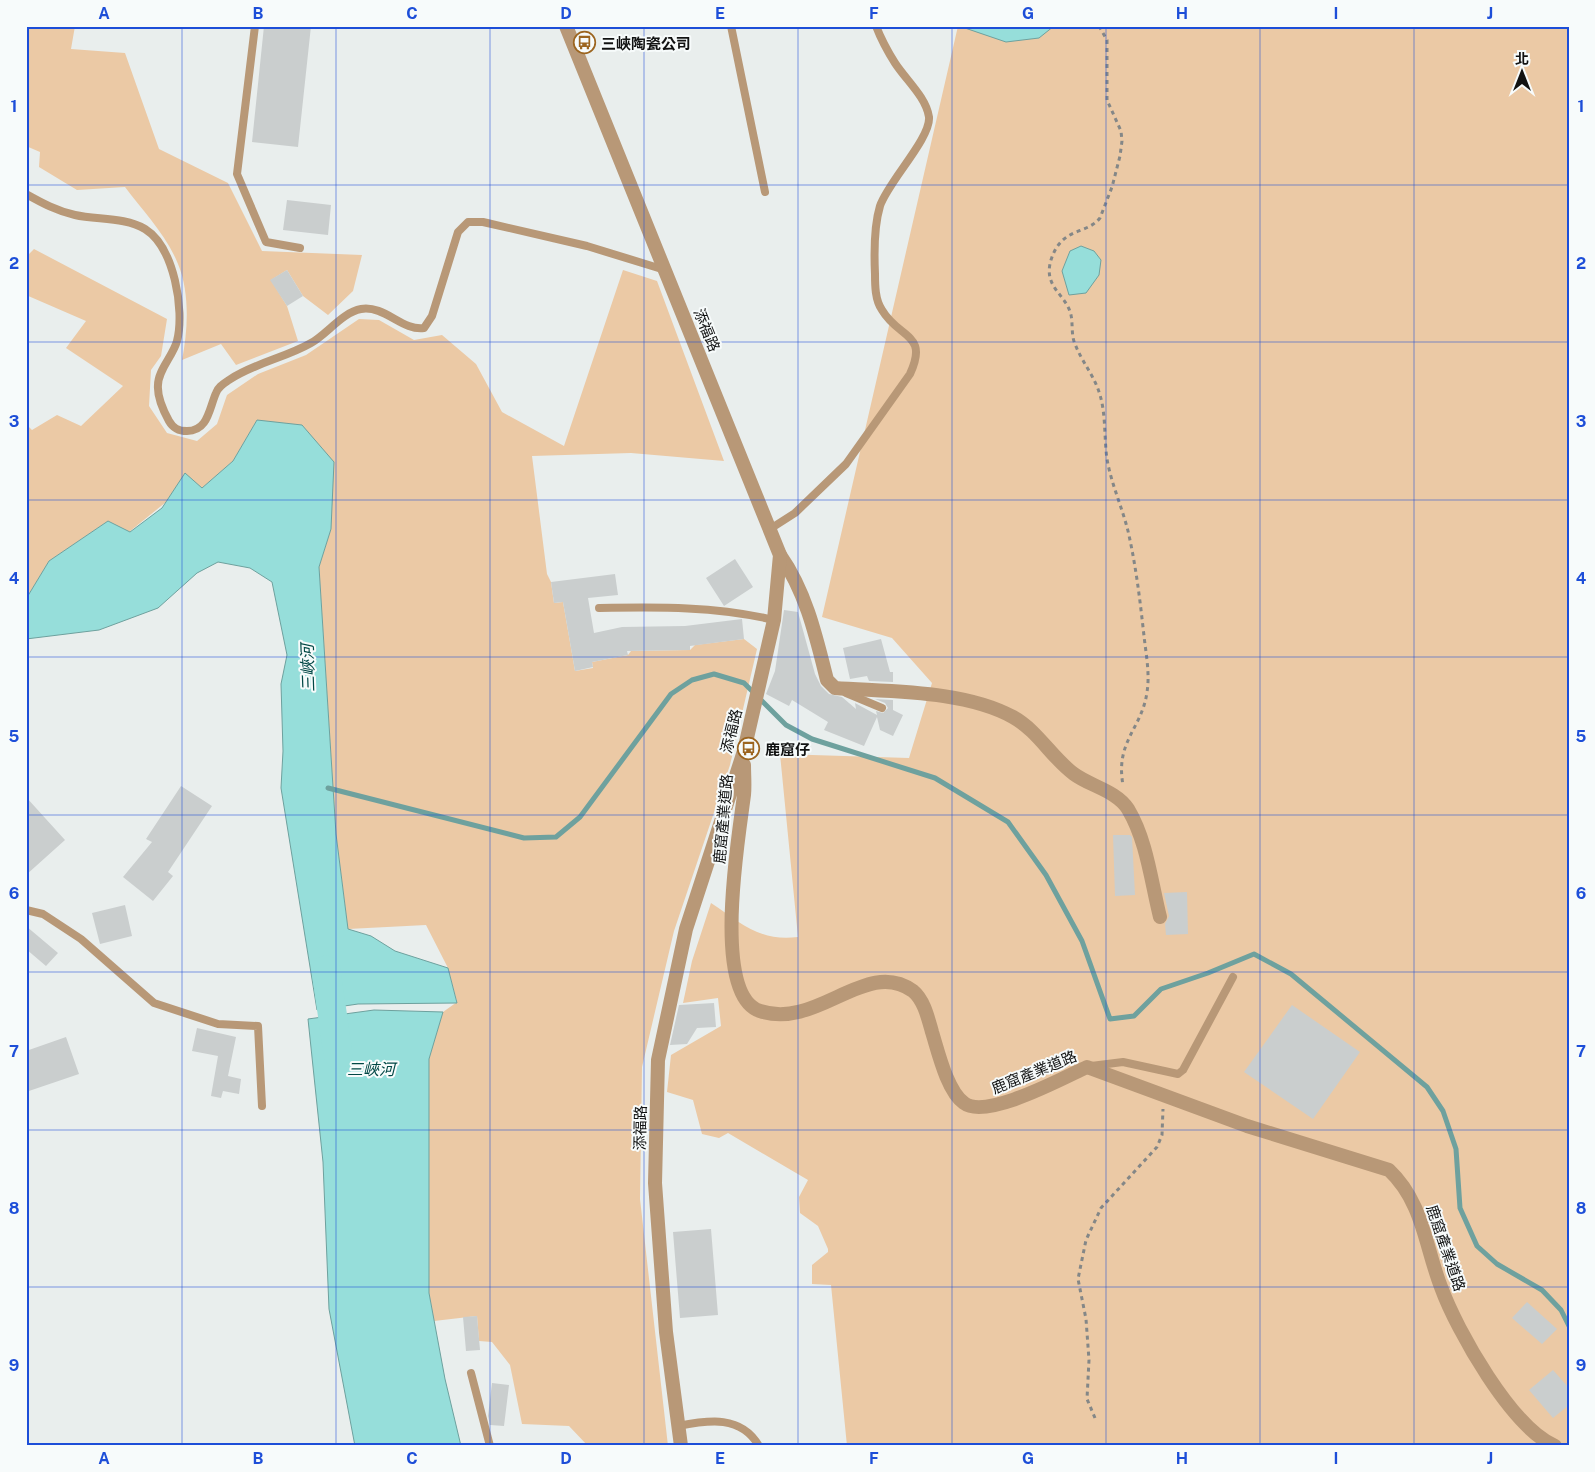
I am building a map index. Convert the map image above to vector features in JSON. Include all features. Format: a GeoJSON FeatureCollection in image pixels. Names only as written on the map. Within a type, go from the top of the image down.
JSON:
{"type":"FeatureCollection","features":[{"type":"Feature","properties":{"kind":"street","name":"添福路"},"geometry":{"type":"LineString","coordinates":[[566,26],[780,555],[774,620],[744,751],[686,929],[658,1060],[655,1183],[666,1332],[681,1446]]}},
{"type":"Feature","properties":{"kind":"street"},"geometry":{"type":"LineString","coordinates":[[780,555],[792,572],[803,595],[827,680],[835,688],[969,701],[1014,718],[1033,733],[1073,774],[1110,793],[1127,806],[1145,851],[1160,917]]}},
{"type":"Feature","properties":{"kind":"street","name":"鹿窟產業道路"},"geometry":{"type":"LineString","coordinates":[[744,751],[744,793],[737,841],[731,913],[733,960],[736,983],[745,999],[756,1010],[785,1015],[805,1012],[828,1003],[856,988],[880,981],[894,982],[918,995],[927,1014],[942,1066],[954,1092],[963,1103],[972,1108],[995,1106],[1087,1067],[1247,1126],[1389,1170],[1402,1182],[1414,1204],[1428,1241],[1440,1286],[1456,1323],[1473,1354],[1518,1416],[1533,1433],[1555,1446]]}},
{"type":"Feature","properties":{"kind":"lane"},"geometry":{"type":"LineString","coordinates":[[255,26],[237,174],[266,242],[300,248]]}},
{"type":"Feature","properties":{"kind":"lane"},"geometry":{"type":"LineString","coordinates":[[731,26],[765,192]]}},
{"type":"Feature","properties":{"kind":"lane"},"geometry":{"type":"LineString","coordinates":[[770,528],[795,513],[846,464],[910,374],[917,359],[915,344],[880,309],[876,297],[876,233],[880,206],[894,178],[926,131],[929,119],[926,106],[894,62],[876,26]]}},
{"type":"Feature","properties":{"kind":"lane"},"geometry":{"type":"LineString","coordinates":[[26,194],[67,213],[135,225],[151,234],[163,250],[172,270],[177,291],[178,338],[172,357],[159,377],[157,387],[161,405],[169,421],[174,428],[182,431],[194,431],[201,427],[213,406],[215,394],[226,382],[260,364],[312,343],[352,312],[361,309],[374,309],[413,327],[424,328],[432,316],[458,232],[468,222],[483,222],[587,246],[665,270]]}},
{"type":"Feature","properties":{"kind":"lane"},"geometry":{"type":"LineString","coordinates":[[599,608],[675,606],[747,614],[774,620]]}},
{"type":"Feature","properties":{"kind":"lane"},"geometry":{"type":"LineString","coordinates":[[835,688],[882,708]]}},
{"type":"Feature","properties":{"kind":"lane"},"geometry":{"type":"LineString","coordinates":[[26,910],[43,914],[81,939],[154,1003],[218,1024],[258,1026],[262,1106]]}},
{"type":"Feature","properties":{"kind":"lane"},"geometry":{"type":"LineString","coordinates":[[1087,1067],[1123,1062],[1178,1074],[1183,1070],[1233,977]]}},
{"type":"Feature","properties":{"kind":"lane"},"geometry":{"type":"LineString","coordinates":[[471,1373],[490,1446]]}},
{"type":"Feature","properties":{"kind":"lane"},"geometry":{"type":"LineString","coordinates":[[678,1426],[699,1422],[732,1423],[744,1429],[759,1446]]}},
{"type":"Feature","properties":{"kind":"path"},"geometry":{"type":"LineString","coordinates":[[1099,26],[1107,40],[1106,92],[1121,130],[1120,156],[1100,218],[1096,223],[1078,229],[1057,246],[1049,267],[1050,278],[1056,293],[1071,312],[1075,344],[1100,395],[1109,467],[1122,507],[1138,583],[1148,664],[1148,691],[1144,707],[1128,737],[1121,757],[1127,806]]}},
{"type":"Feature","properties":{"kind":"path"},"geometry":{"type":"LineString","coordinates":[[1095,1418],[1087,1399],[1089,1360],[1086,1319],[1078,1279],[1086,1240],[1101,1208],[1157,1147],[1162,1134],[1162,1096]]}},
{"type":"Feature","properties":{"kind":"shaded area"},"geometry":{"type":"Polygon","coordinates":[[[26,26],[75,26],[71,49],[125,53],[159,149],[228,183],[262,251],[362,255],[353,291],[328,315],[303,296],[287,270],[271,280],[287,306],[298,341],[236,365],[221,344],[182,360],[187,324],[185,287],[178,264],[168,244],[154,224],[125,187],[77,190],[39,167],[40,152],[26,146],[26,26]]]}},
{"type":"Feature","properties":{"kind":"shaded area"},"geometry":{"type":"Polygon","coordinates":[[[958,26],[1569,26],[1569,1446],[847,1446],[831,1285],[812,1284],[812,1265],[828,1252],[828,1249],[818,1226],[800,1213],[799,1197],[808,1180],[728,1133],[719,1138],[702,1134],[693,1100],[667,1092],[671,1055],[721,1026],[718,998],[683,1003],[692,961],[711,903],[742,924],[762,934],[785,938],[798,937],[780,754],[909,758],[932,683],[892,638],[822,617],[958,26]]]}},
{"type":"Feature","properties":{"kind":"shaded area"},"geometry":{"type":"Polygon","coordinates":[[[34,249],[167,319],[161,356],[151,370],[149,406],[167,433],[197,441],[217,424],[227,395],[258,374],[306,355],[359,319],[379,320],[414,340],[442,335],[476,364],[502,412],[564,446],[623,270],[657,281],[724,461],[631,453],[532,456],[547,574],[551,582],[554,603],[563,602],[575,671],[593,668],[592,662],[628,655],[631,651],[690,650],[695,645],[744,639],[757,649],[730,765],[674,931],[642,1067],[640,1199],[668,1446],[588,1446],[569,1426],[522,1424],[510,1365],[492,1342],[479,1341],[477,1316],[434,1321],[429,1293],[429,1058],[443,1012],[457,1002],[448,968],[426,925],[348,929],[336,834],[319,567],[331,529],[257,420],[233,461],[201,489],[185,474],[166,502],[129,532],[108,521],[49,561],[26,599],[26,424],[32,430],[57,415],[81,426],[123,386],[66,348],[86,321],[26,295],[26,257],[34,249]]]}},
{"type":"Feature","properties":{"kind":"water"},"geometry":{"type":"Polygon","coordinates":[[[959,26],[1054,26],[1039,38],[1006,42],[959,26]]]}},
{"type":"Feature","properties":{"kind":"water"},"geometry":{"type":"Polygon","coordinates":[[[1081,246],[1094,251],[1101,260],[1099,275],[1086,293],[1069,295],[1062,271],[1070,251],[1081,246]]]}},
{"type":"Feature","properties":{"kind":"water"},"geometry":{"type":"Polygon","coordinates":[[[257,420],[302,425],[334,462],[331,529],[319,567],[336,834],[348,929],[371,936],[395,951],[448,968],[457,1003],[358,1004],[317,1010],[281,788],[283,751],[281,684],[287,655],[272,582],[250,568],[218,562],[197,573],[158,608],[99,630],[26,639],[26,599],[49,561],[108,521],[130,532],[162,508],[185,473],[202,488],[233,461],[257,420]]]}},
{"type":"Feature","properties":{"kind":"water","name":"三峽河"},"geometry":{"type":"Polygon","coordinates":[[[374,1010],[443,1012],[429,1059],[429,1293],[445,1379],[461,1446],[355,1446],[329,1309],[323,1162],[308,1019],[374,1010]]]}},
{"type":"Feature","properties":{"kind":"building"},"geometry":{"type":"Polygon","coordinates":[[[264,26],[311,26],[298,147],[252,142],[264,26]]]}},
{"type":"Feature","properties":{"kind":"building"},"geometry":{"type":"Polygon","coordinates":[[[287,200],[331,205],[328,235],[283,230],[287,200]]]}},
{"type":"Feature","properties":{"kind":"building"},"geometry":{"type":"Polygon","coordinates":[[[287,270],[303,296],[287,306],[270,280],[287,270]]]}},
{"type":"Feature","properties":{"kind":"building"},"geometry":{"type":"Polygon","coordinates":[[[735,559],[753,587],[724,606],[706,578],[735,559]]]}},
{"type":"Feature","properties":{"kind":"building"},"geometry":{"type":"Polygon","coordinates":[[[615,574],[618,595],[588,598],[594,633],[622,627],[685,626],[742,619],[744,639],[690,646],[690,650],[627,651],[628,655],[592,662],[593,667],[575,671],[563,602],[554,603],[551,582],[615,574]]]}},
{"type":"Feature","properties":{"kind":"building"},"geometry":{"type":"Polygon","coordinates":[[[784,610],[798,612],[815,674],[821,686],[829,694],[842,697],[856,709],[855,703],[877,715],[876,711],[883,713],[888,708],[885,703],[875,699],[893,700],[893,710],[903,715],[893,736],[880,730],[877,717],[864,746],[824,730],[828,722],[792,700],[789,706],[766,694],[775,671],[784,610]]]}},
{"type":"Feature","properties":{"kind":"building"},"geometry":{"type":"Polygon","coordinates":[[[881,639],[890,672],[893,672],[893,682],[869,681],[867,676],[850,679],[843,648],[881,639]]]}},
{"type":"Feature","properties":{"kind":"building"},"geometry":{"type":"Polygon","coordinates":[[[181,786],[212,806],[168,872],[173,876],[153,901],[123,877],[152,842],[146,839],[181,786]]]}},
{"type":"Feature","properties":{"kind":"building"},"geometry":{"type":"Polygon","coordinates":[[[26,797],[65,840],[26,875],[26,797]]]}},
{"type":"Feature","properties":{"kind":"building"},"geometry":{"type":"Polygon","coordinates":[[[1113,835],[1130,835],[1132,837],[1135,895],[1115,896],[1113,835]]]}},
{"type":"Feature","properties":{"kind":"building"},"geometry":{"type":"Polygon","coordinates":[[[1187,892],[1188,934],[1166,935],[1165,924],[1169,916],[1164,893],[1187,892]]]}},
{"type":"Feature","properties":{"kind":"building"},"geometry":{"type":"Polygon","coordinates":[[[125,905],[132,936],[100,944],[92,913],[125,905]]]}},
{"type":"Feature","properties":{"kind":"building"},"geometry":{"type":"Polygon","coordinates":[[[26,926],[58,953],[46,966],[26,949],[26,926]]]}},
{"type":"Feature","properties":{"kind":"building"},"geometry":{"type":"Polygon","coordinates":[[[714,1003],[716,1027],[697,1028],[687,1044],[670,1045],[679,1005],[714,1003]]]}},
{"type":"Feature","properties":{"kind":"building"},"geometry":{"type":"Polygon","coordinates":[[[1292,1005],[1360,1052],[1313,1119],[1244,1072],[1292,1005]]]}},
{"type":"Feature","properties":{"kind":"building"},"geometry":{"type":"Polygon","coordinates":[[[197,1028],[236,1037],[228,1076],[241,1079],[239,1094],[223,1091],[221,1098],[211,1096],[218,1056],[192,1051],[197,1028]]]}},
{"type":"Feature","properties":{"kind":"building"},"geometry":{"type":"Polygon","coordinates":[[[66,1037],[79,1074],[26,1092],[26,1051],[66,1037]]]}},
{"type":"Feature","properties":{"kind":"building"},"geometry":{"type":"Polygon","coordinates":[[[711,1229],[718,1315],[680,1318],[673,1232],[711,1229]]]}},
{"type":"Feature","properties":{"kind":"building"},"geometry":{"type":"Polygon","coordinates":[[[1527,1302],[1557,1329],[1542,1344],[1512,1318],[1527,1302]]]}},
{"type":"Feature","properties":{"kind":"building"},"geometry":{"type":"Polygon","coordinates":[[[477,1316],[480,1350],[466,1351],[463,1317],[477,1316]]]}},
{"type":"Feature","properties":{"kind":"building"},"geometry":{"type":"Polygon","coordinates":[[[1553,1370],[1569,1388],[1569,1405],[1553,1418],[1529,1390],[1553,1370]]]}},
{"type":"Feature","properties":{"kind":"building"},"geometry":{"type":"Polygon","coordinates":[[[492,1383],[509,1385],[504,1426],[490,1425],[488,1416],[492,1383]]]}},
{"type":"Feature","properties":{"kind":"waterway"},"geometry":{"type":"LineString","coordinates":[[328,788],[524,838],[556,837],[580,817],[671,694],[692,680],[714,674],[744,683],[786,725],[812,739],[935,778],[1008,822],[1046,875],[1082,941],[1110,1019],[1134,1016],[1161,989],[1208,973],[1254,954],[1291,974],[1427,1087],[1443,1111],[1456,1149],[1460,1208],[1477,1246],[1497,1264],[1542,1290],[1561,1310],[1569,1326]]}},
{"type":"Feature","properties":{"kind":"waterway","name":"三峽河"},"geometry":{"type":"LineString","coordinates":[[326,970],[338,1054]]}},
{"type":"Feature","properties":{"kind":"place","name":"三峽陶瓷公司"},"geometry":{"type":"Point","coordinates":[585,43]}},
{"type":"Feature","properties":{"kind":"place","name":"鹿窟仔"},"geometry":{"type":"Point","coordinates":[749,749]}}]}
